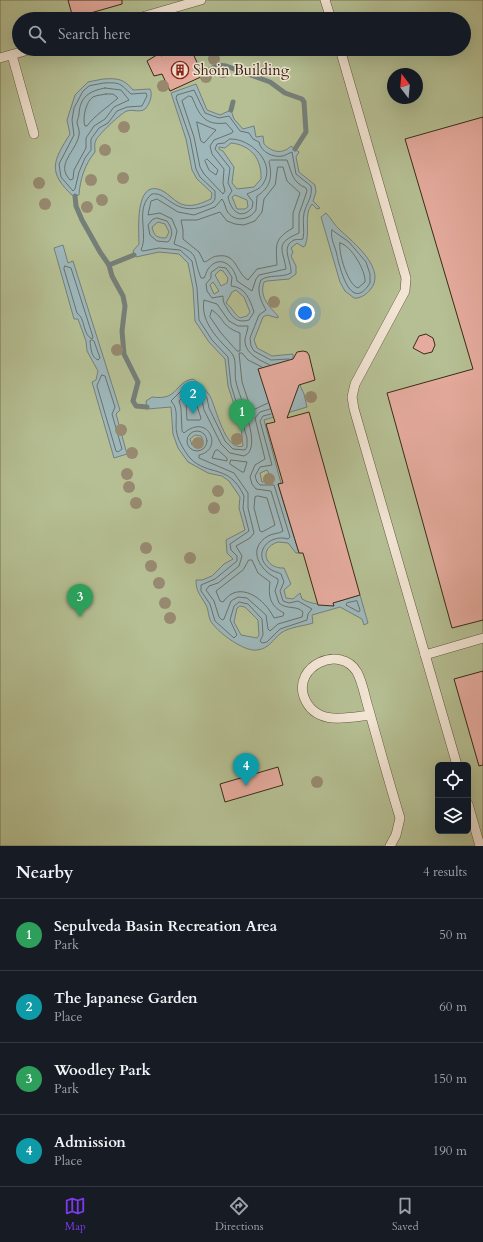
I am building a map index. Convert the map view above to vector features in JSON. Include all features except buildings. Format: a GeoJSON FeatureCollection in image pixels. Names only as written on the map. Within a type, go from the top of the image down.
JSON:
{"type":"FeatureCollection","features":[{"type":"Feature","properties":{"kind":"lane"},"geometry":{"type":"LineString","coordinates":[[159,12],[201,0]]}},
{"type":"Feature","properties":{"kind":"lane"},"geometry":{"type":"LineString","coordinates":[[325,0],[329,12]]}},
{"type":"Feature","properties":{"kind":"lane"},"geometry":{"type":"LineString","coordinates":[[0,58],[12,55]]}},
{"type":"Feature","properties":{"kind":"lane"},"geometry":{"type":"LineString","coordinates":[[12,56],[34,134]]}},
{"type":"Feature","properties":{"kind":"lane"},"geometry":{"type":"LineString","coordinates":[[342,56],[406,278],[405,291],[355,384],[352,397],[354,409],[456,762]]}},
{"type":"Feature","properties":{"kind":"lane"},"geometry":{"type":"LineString","coordinates":[[425,655],[483,638]]}},
{"type":"Feature","properties":{"kind":"lane"},"geometry":{"type":"LineString","coordinates":[[370,715],[335,719],[324,718],[313,711],[307,703],[302,691],[303,681],[308,671],[316,663],[324,660],[343,660],[352,665],[358,673],[400,818],[396,835],[390,846]]}},
{"type":"Feature","properties":{"kind":"lane"},"geometry":{"type":"LineString","coordinates":[[471,814],[480,846]]}},
{"type":"Feature","properties":{"kind":"green space"},"geometry":{"type":"Polygon","coordinates":[[[0,0],[483,0],[483,846],[0,846],[0,0]]]}},
{"type":"Feature","properties":{"kind":"water"},"geometry":{"type":"Polygon","coordinates":[[[103,79],[124,81],[133,90],[150,89],[150,99],[145,109],[141,111],[124,112],[98,137],[95,143],[95,152],[88,162],[84,172],[79,195],[73,196],[59,180],[55,166],[60,152],[70,134],[67,120],[75,95],[88,82],[103,79]]]}},
{"type":"Feature","properties":{"kind":"water"},"geometry":{"type":"Polygon","coordinates":[[[196,84],[207,110],[220,115],[231,110],[234,119],[243,129],[254,126],[256,137],[263,136],[264,144],[270,149],[274,151],[284,151],[291,146],[299,152],[296,157],[299,172],[315,185],[316,192],[313,201],[320,208],[317,209],[312,204],[309,208],[307,218],[307,241],[305,246],[303,247],[297,243],[291,248],[293,252],[291,256],[296,266],[296,274],[289,279],[264,282],[264,297],[278,318],[267,315],[263,317],[254,340],[257,348],[272,356],[293,354],[293,370],[304,394],[307,407],[264,420],[281,483],[278,484],[299,553],[296,553],[288,543],[278,542],[268,549],[266,558],[272,565],[284,568],[291,584],[284,590],[286,598],[293,599],[300,593],[302,599],[317,604],[324,604],[360,595],[368,623],[364,625],[362,619],[340,607],[312,615],[313,623],[284,631],[265,648],[252,650],[232,641],[215,627],[211,621],[206,605],[198,591],[196,580],[202,580],[212,576],[224,564],[233,559],[227,553],[226,540],[245,530],[239,508],[240,497],[229,481],[222,476],[208,473],[188,462],[178,448],[173,434],[171,407],[147,409],[146,401],[152,397],[161,397],[172,394],[182,384],[193,379],[210,396],[226,436],[237,446],[243,446],[241,426],[228,386],[225,359],[209,342],[195,321],[193,288],[188,263],[179,254],[159,252],[136,257],[133,251],[139,244],[140,208],[142,199],[146,192],[152,189],[161,190],[178,203],[185,205],[197,204],[211,199],[212,193],[197,179],[192,170],[186,139],[171,93],[196,84]],[[231,143],[225,148],[219,147],[234,167],[232,183],[237,189],[254,187],[261,179],[261,172],[260,165],[254,154],[250,150],[238,144],[231,143]],[[235,195],[232,197],[237,209],[245,209],[248,207],[247,200],[235,195]],[[158,222],[152,227],[156,236],[163,238],[166,238],[169,232],[165,224],[158,222]],[[220,270],[215,275],[221,286],[227,283],[228,278],[223,271],[220,270]],[[213,282],[210,285],[214,294],[219,291],[213,282]],[[236,290],[232,292],[226,303],[240,318],[247,316],[250,312],[244,297],[236,290]],[[195,435],[190,439],[192,445],[201,446],[203,440],[201,436],[195,435]],[[267,470],[260,473],[262,482],[270,481],[271,477],[267,470]],[[240,606],[237,608],[234,622],[241,635],[257,638],[259,635],[258,620],[245,607],[240,606]]]}},
{"type":"Feature","properties":{"kind":"water"},"geometry":{"type":"Polygon","coordinates":[[[326,213],[338,228],[360,249],[372,265],[375,274],[374,282],[370,290],[360,297],[354,298],[345,291],[340,282],[321,217],[326,213]]]}},
{"type":"Feature","properties":{"kind":"water"},"geometry":{"type":"Polygon","coordinates":[[[63,245],[68,263],[73,261],[120,410],[116,414],[127,454],[114,458],[92,382],[96,380],[98,371],[87,351],[86,341],[78,319],[74,319],[54,248],[63,245]]]}},
{"type":"Feature","properties":{"kind":"waterway"},"geometry":{"type":"LineString","coordinates":[[195,73],[210,70],[217,65],[226,66],[270,82],[285,93],[302,99],[304,102],[306,132],[295,149]]}},
{"type":"Feature","properties":{"kind":"waterway"},"geometry":{"type":"LineString","coordinates":[[231,110],[233,102]]}},
{"type":"Feature","properties":{"kind":"waterway"},"geometry":{"type":"LineString","coordinates":[[75,196],[76,206],[82,220],[109,265],[112,276],[123,296],[125,306],[122,331],[124,354],[138,382],[133,401],[136,406],[147,407]]}},
{"type":"Feature","properties":{"kind":"waterway"},"geometry":{"type":"LineString","coordinates":[[109,265],[134,255]]}},
{"type":"Feature","properties":{"kind":"place","name":"Shoin Building"},"geometry":{"type":"Point","coordinates":[180,70]}},
{"type":"Feature","properties":{"kind":"place","name":"The Japanese Garden"},"geometry":{"type":"Point","coordinates":[193,414]}},
{"type":"Feature","properties":{"kind":"place","name":"Sepulveda Basin Recreation Area"},"geometry":{"type":"Point","coordinates":[242,432]}},
{"type":"Feature","properties":{"kind":"place","name":"Woodley Park"},"geometry":{"type":"Point","coordinates":[80,617]}},
{"type":"Feature","properties":{"kind":"place","name":"Admission"},"geometry":{"type":"Point","coordinates":[246,786]}}]}
